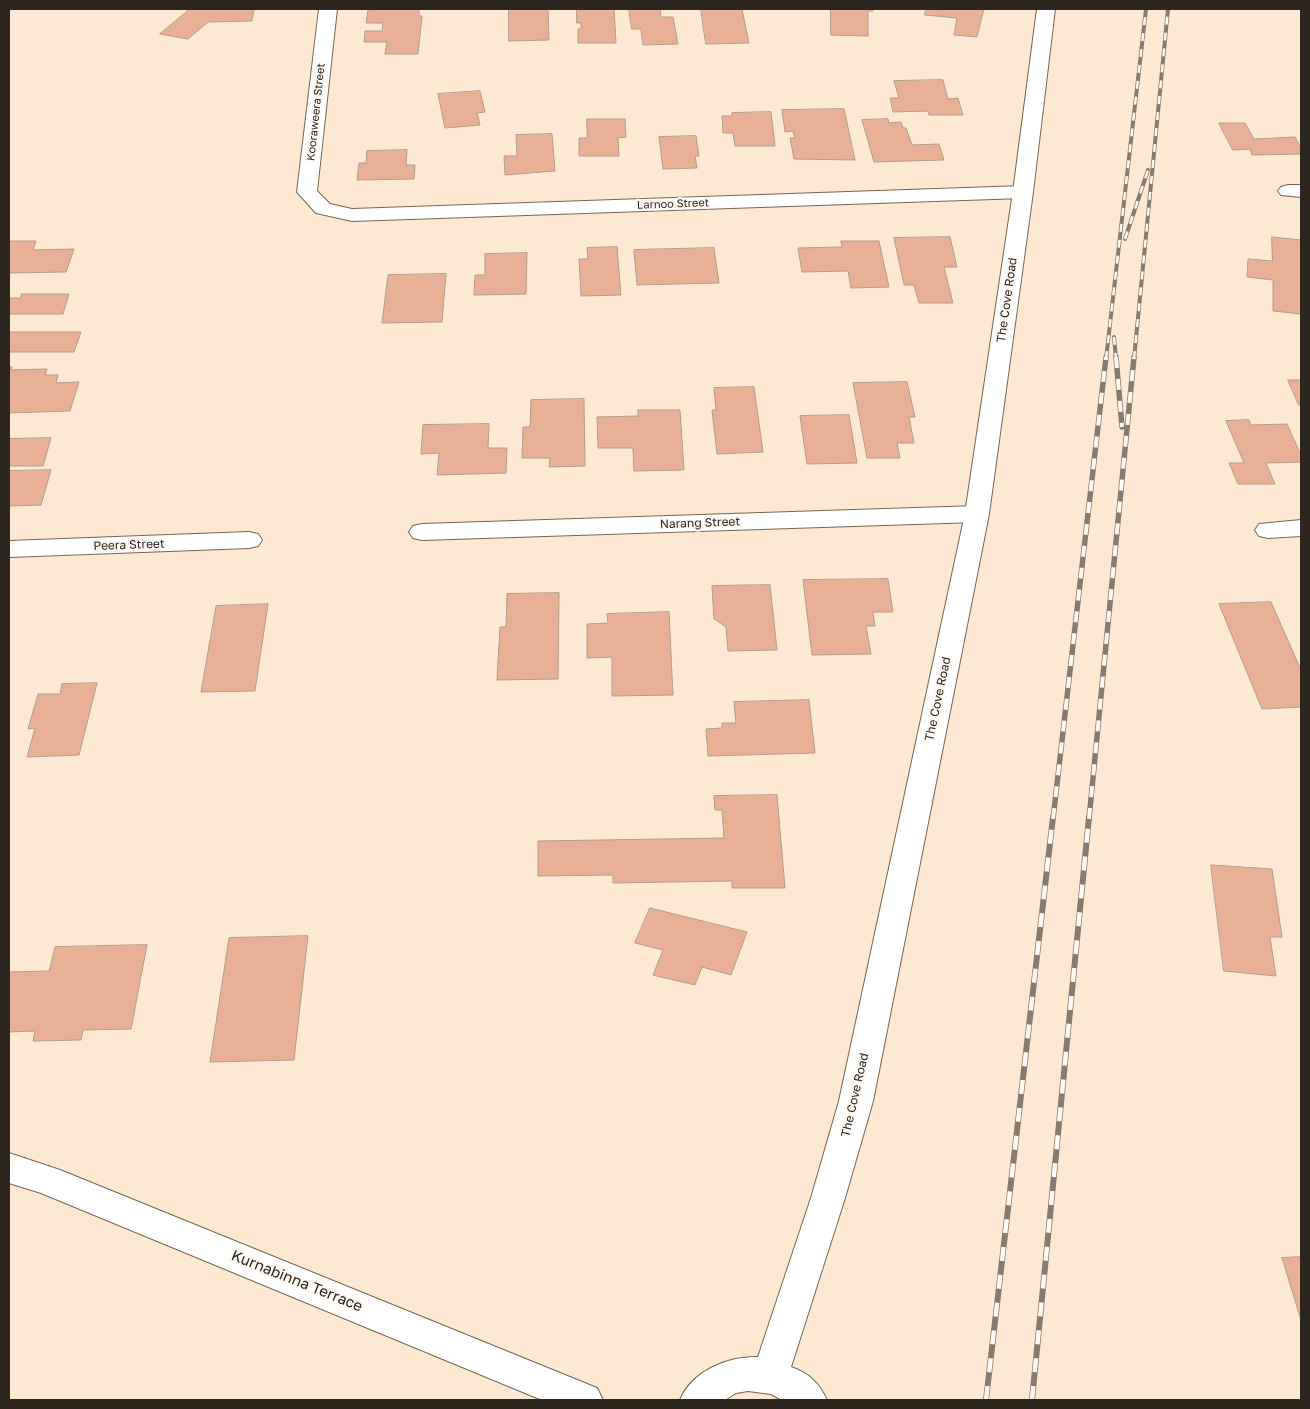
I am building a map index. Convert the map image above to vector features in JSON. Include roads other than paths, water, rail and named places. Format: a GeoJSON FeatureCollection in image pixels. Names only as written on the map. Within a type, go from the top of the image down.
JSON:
{"type":"FeatureCollection","features":[{"type":"Feature","properties":{"kind":"street","name":"Kooraweera Street"},"geometry":{"type":"LineString","coordinates":[[323,209],[307,192],[328,9]]}},
{"type":"Feature","properties":{"kind":"street","name":"The Cove Road"},"geometry":{"type":"LineString","coordinates":[[770,1376],[828,1198],[856,1101],[977,514],[1023,192],[1046,9]]}},
{"type":"Feature","properties":{"kind":"street","name":"Larnoo Street"},"geometry":{"type":"LineString","coordinates":[[323,209],[352,215],[1023,192]]}},
{"type":"Feature","properties":{"kind":"street","name":"Narang Street"},"geometry":{"type":"LineString","coordinates":[[422,532],[977,514]]}},
{"type":"Feature","properties":{"kind":"street"},"geometry":{"type":"LineString","coordinates":[[1268,530],[1301,528]]}},
{"type":"Feature","properties":{"kind":"street","name":"Peera Street"},"geometry":{"type":"LineString","coordinates":[[9,549],[249,540]]}},
{"type":"Feature","properties":{"kind":"street","name":"Kurnabinna Terrace"},"geometry":{"type":"LineString","coordinates":[[9,1168],[48,1180],[584,1400]]}},
{"type":"Feature","properties":{"kind":"street"},"geometry":{"type":"LineString","coordinates":[[699,1400],[710,1388],[728,1378],[748,1374],[770,1376],[790,1384],[808,1400]]}},
{"type":"Feature","properties":{"kind":"railway"},"geometry":{"type":"LineString","coordinates":[[1106,359],[1146,9]]}},
{"type":"Feature","properties":{"kind":"railway"},"geometry":{"type":"LineString","coordinates":[[1134,359],[1168,9]]}},
{"type":"Feature","properties":{"kind":"railway"},"geometry":{"type":"LineString","coordinates":[[1125,239],[1148,170]]}},
{"type":"Feature","properties":{"kind":"railway"},"geometry":{"type":"LineString","coordinates":[[1114,337],[1116,359]]}},
{"type":"Feature","properties":{"kind":"railway"},"geometry":{"type":"LineString","coordinates":[[1053,819],[1106,357]]}},
{"type":"Feature","properties":{"kind":"railway"},"geometry":{"type":"LineString","coordinates":[[1116,357],[1122,427]]}},
{"type":"Feature","properties":{"kind":"railway"},"geometry":{"type":"LineString","coordinates":[[1089,819],[1134,357]]}},
{"type":"Feature","properties":{"kind":"railway"},"geometry":{"type":"LineString","coordinates":[[986,1400],[1053,817]]}},
{"type":"Feature","properties":{"kind":"railway"},"geometry":{"type":"LineString","coordinates":[[1032,1400],[1089,817]]}}]}
